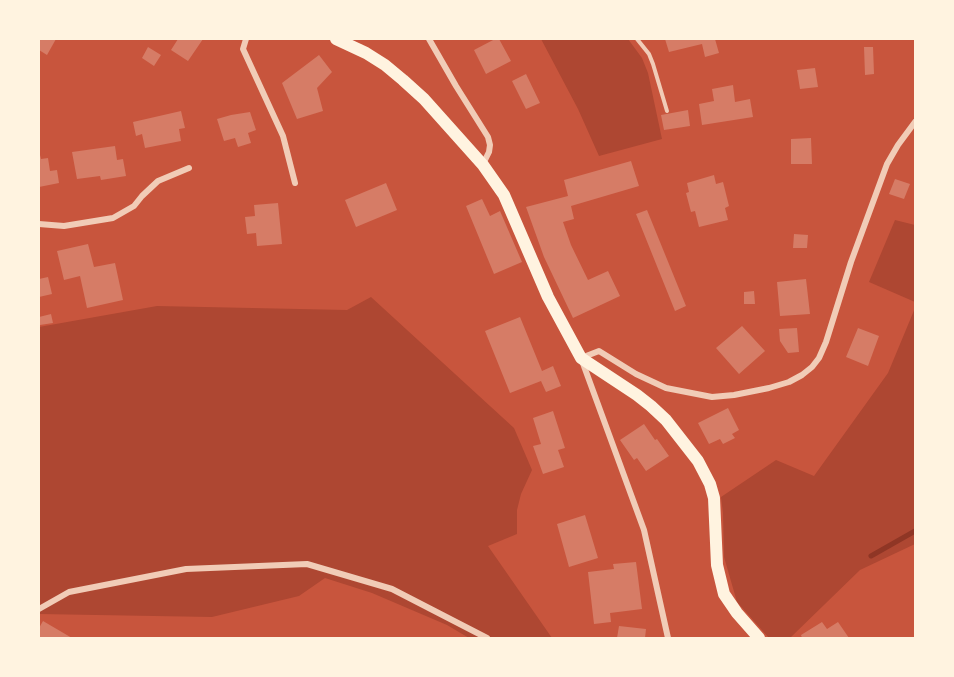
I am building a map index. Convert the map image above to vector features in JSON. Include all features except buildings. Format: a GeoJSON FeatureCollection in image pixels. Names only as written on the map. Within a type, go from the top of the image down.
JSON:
{"type":"FeatureCollection","features":[{"type":"Feature","properties":{"kind":"main road"},"geometry":{"type":"LineString","coordinates":[[336,39],[385,64],[424,99],[483,165],[504,195],[548,297],[581,358],[651,406],[666,420],[698,461],[710,484],[714,498],[715,549],[724,594],[759,638]]}},
{"type":"Feature","properties":{"kind":"street"},"geometry":{"type":"LineString","coordinates":[[246,39],[243,49],[283,136],[295,183]]}},
{"type":"Feature","properties":{"kind":"street"},"geometry":{"type":"LineString","coordinates":[[429,39],[488,137],[489,152],[483,165]]}},
{"type":"Feature","properties":{"kind":"street"},"geometry":{"type":"LineString","coordinates":[[668,638],[644,530],[581,358],[599,351],[636,374],[666,388],[712,397],[769,388],[802,375],[819,358],[826,342],[851,262],[886,164],[915,122]]}},
{"type":"Feature","properties":{"kind":"street"},"geometry":{"type":"LineString","coordinates":[[39,224],[64,226],[113,218],[134,206],[158,181],[189,168]]}},
{"type":"Feature","properties":{"kind":"street"},"geometry":{"type":"LineString","coordinates":[[39,609],[69,592],[186,569],[307,564],[392,589],[487,638]]}},
{"type":"Feature","properties":{"kind":"lane"},"geometry":{"type":"LineString","coordinates":[[638,39],[653,64],[667,111]]}},
{"type":"Feature","properties":{"kind":"shaded area"},"geometry":{"type":"Polygon","coordinates":[[[541,39],[628,39],[642,58],[648,73],[662,139],[599,156],[578,109],[541,39]]]}},
{"type":"Feature","properties":{"kind":"shaded area"},"geometry":{"type":"Polygon","coordinates":[[[895,220],[915,225],[915,302],[869,282],[895,220]]]}},
{"type":"Feature","properties":{"kind":"shaded area"},"geometry":{"type":"Polygon","coordinates":[[[371,297],[514,428],[532,470],[521,494],[517,510],[517,534],[488,546],[552,638],[469,638],[447,625],[372,593],[325,578],[299,596],[212,617],[39,614],[39,327],[157,306],[347,310],[371,297]]]}},
{"type":"Feature","properties":{"kind":"shaded area"},"geometry":{"type":"Polygon","coordinates":[[[915,308],[915,544],[860,570],[790,638],[769,638],[737,602],[724,557],[721,497],[776,460],[814,476],[888,373],[915,308]]]}},
{"type":"Feature","properties":{"kind":"waterway"},"geometry":{"type":"LineString","coordinates":[[871,556],[915,531]]}}]}
